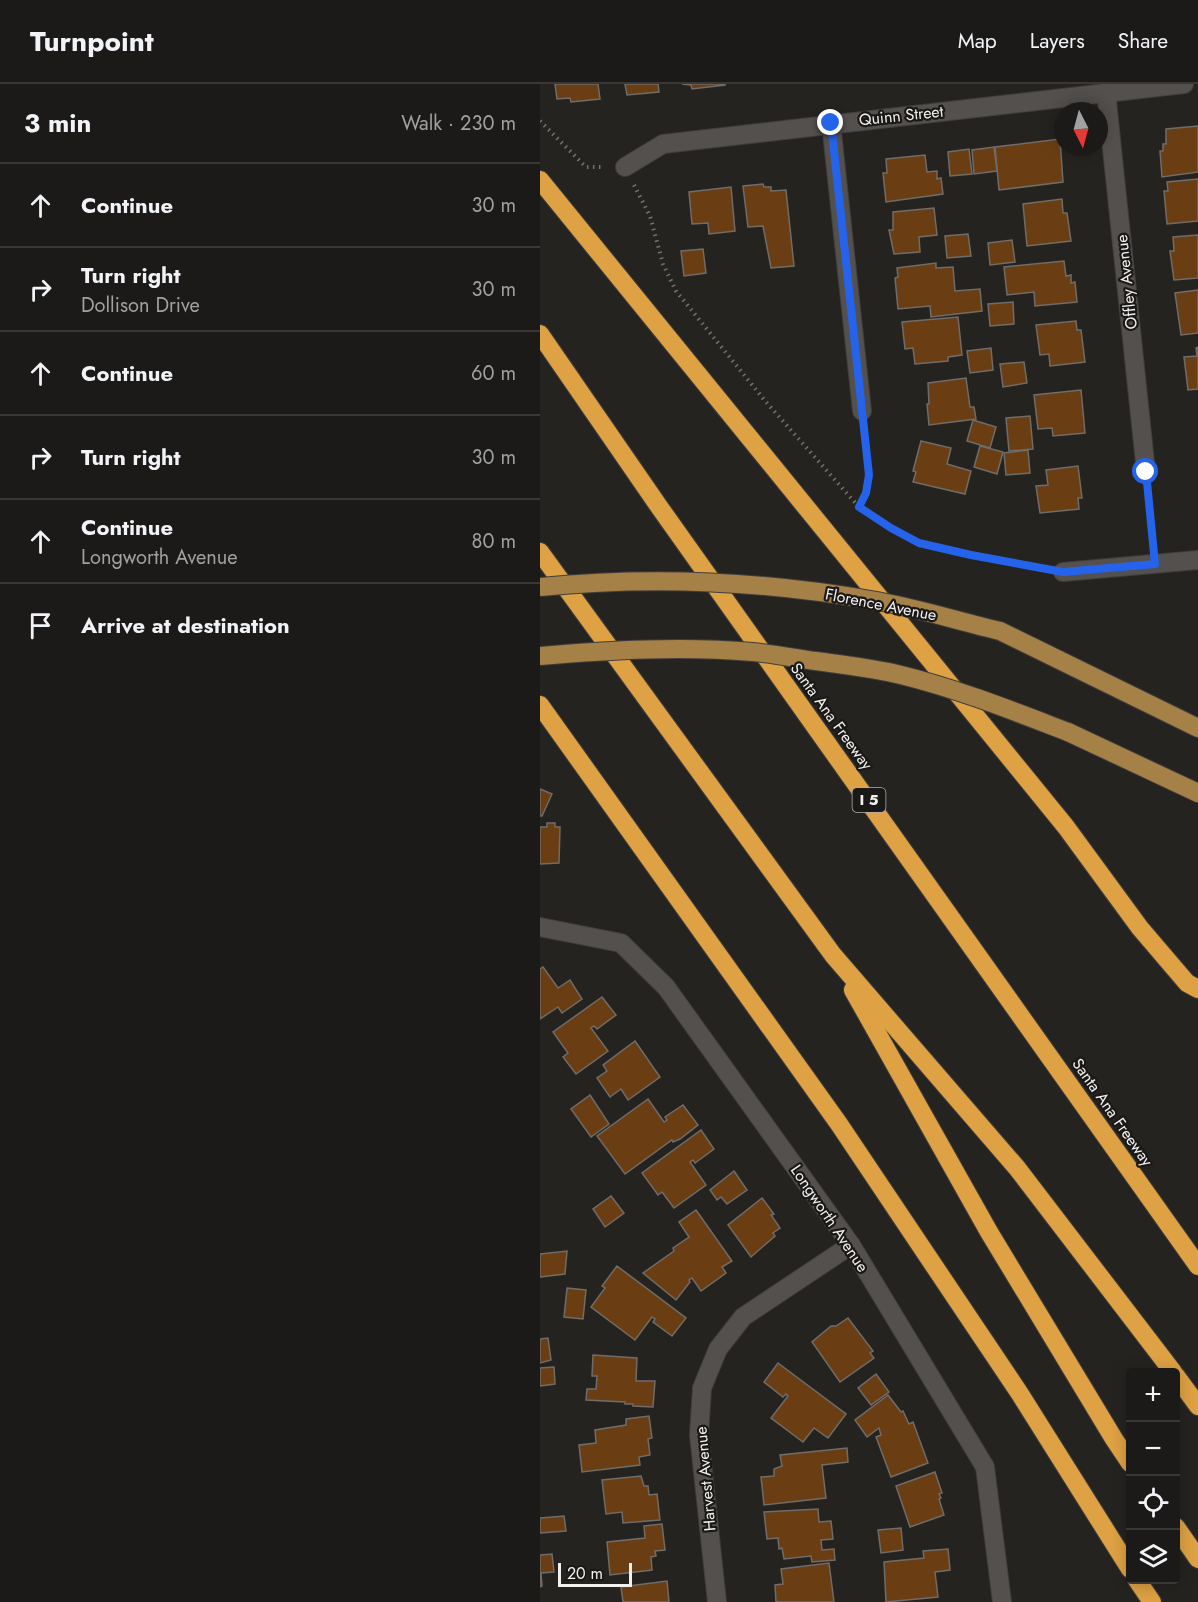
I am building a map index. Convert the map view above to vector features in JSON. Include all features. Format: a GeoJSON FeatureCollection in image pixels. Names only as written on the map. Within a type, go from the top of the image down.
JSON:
{"type":"FeatureCollection","features":[{"type":"Feature","properties":{"kind":"highway"},"geometry":{"type":"LineString","coordinates":[[540,180],[1066,827],[1140,928],[1187,983],[1198,989]]}},
{"type":"Feature","properties":{"kind":"highway","name":"Santa Ana Freeway"},"geometry":{"type":"LineString","coordinates":[[540,334],[660,508],[1198,1266]]}},
{"type":"Feature","properties":{"kind":"highway"},"geometry":{"type":"LineString","coordinates":[[540,552],[833,955],[1017,1168],[1169,1368]]}},
{"type":"Feature","properties":{"kind":"highway"},"geometry":{"type":"LineString","coordinates":[[540,705],[839,1124],[1020,1394],[1126,1561]]}},
{"type":"Feature","properties":{"kind":"highway"},"geometry":{"type":"LineString","coordinates":[[833,955],[989,1232],[1108,1429],[1126,1455]]}},
{"type":"Feature","properties":{"kind":"highway"},"geometry":{"type":"LineString","coordinates":[[1180,1382],[1198,1406]]}},
{"type":"Feature","properties":{"kind":"highway"},"geometry":{"type":"LineString","coordinates":[[1178,1530],[1198,1559]]}},
{"type":"Feature","properties":{"kind":"highway"},"geometry":{"type":"LineString","coordinates":[[1140,1584],[1152,1602]]}},
{"type":"Feature","properties":{"kind":"main road","name":"Florence Avenue"},"geometry":{"type":"LineString","coordinates":[[540,587],[635,580],[782,586],[874,600],[1000,631],[1198,728]]}},
{"type":"Feature","properties":{"kind":"main road"},"geometry":{"type":"LineString","coordinates":[[540,656],[618,650],[677,649],[753,652],[856,666],[900,675],[1007,708],[1068,732],[1198,793]]}},
{"type":"Feature","properties":{"kind":"street","name":"Quinn Street"},"geometry":{"type":"LineString","coordinates":[[625,167],[663,144],[1184,84]]}},
{"type":"Feature","properties":{"kind":"street","name":"Offley Avenue"},"geometry":{"type":"LineString","coordinates":[[1106,92],[1146,472]]}},
{"type":"Feature","properties":{"kind":"street"},"geometry":{"type":"LineString","coordinates":[[831,123],[862,411]]}},
{"type":"Feature","properties":{"kind":"street"},"geometry":{"type":"LineString","coordinates":[[1063,572],[1198,560]]}},
{"type":"Feature","properties":{"kind":"street","name":"Longworth Avenue"},"geometry":{"type":"LineString","coordinates":[[540,927],[621,943],[666,987],[851,1245],[985,1467],[1002,1602]]}},
{"type":"Feature","properties":{"kind":"street","name":"Harvest Avenue"},"geometry":{"type":"LineString","coordinates":[[717,1602],[699,1435],[702,1388],[718,1349],[742,1317],[851,1245]]}},
{"type":"Feature","properties":{"kind":"path"},"geometry":{"type":"LineString","coordinates":[[540,121],[586,167],[625,167],[650,216],[663,264],[676,291],[766,402],[859,507],[919,543],[1063,572]]}},
{"type":"Feature","properties":{"kind":"path"},"geometry":{"type":"LineString","coordinates":[[859,507],[866,493],[869,475],[862,411]]}},
{"type":"Feature","properties":{"kind":"path"},"geometry":{"type":"LineString","coordinates":[[1146,472],[1155,564]]}},
{"type":"Feature","properties":{"kind":"building"},"geometry":{"type":"Polygon","coordinates":[[[555,84],[598,84],[600,99],[571,102],[570,98],[557,99],[555,84]]]}},
{"type":"Feature","properties":{"kind":"building"},"geometry":{"type":"Polygon","coordinates":[[[625,84],[658,84],[659,92],[627,95],[625,84]]]}},
{"type":"Feature","properties":{"kind":"building"},"geometry":{"type":"Polygon","coordinates":[[[682,84],[725,85],[692,89],[691,85],[682,84]]]}},
{"type":"Feature","properties":{"kind":"building"},"geometry":{"type":"Polygon","coordinates":[[[1198,126],[1198,172],[1162,177],[1160,151],[1163,151],[1163,144],[1166,144],[1166,129],[1198,126]]]}},
{"type":"Feature","properties":{"kind":"building"},"geometry":{"type":"Polygon","coordinates":[[[1054,140],[1054,156],[1061,156],[1063,182],[999,190],[995,147],[1054,140]]]}},
{"type":"Feature","properties":{"kind":"building"},"geometry":{"type":"Polygon","coordinates":[[[994,147],[997,171],[974,174],[972,150],[994,147]]]}},
{"type":"Feature","properties":{"kind":"building"},"geometry":{"type":"Polygon","coordinates":[[[969,149],[972,174],[950,176],[948,152],[969,149]]]}},
{"type":"Feature","properties":{"kind":"building"},"geometry":{"type":"Polygon","coordinates":[[[925,155],[927,172],[937,171],[937,179],[941,178],[943,194],[886,202],[883,173],[887,173],[886,159],[925,155]]]}},
{"type":"Feature","properties":{"kind":"building"},"geometry":{"type":"Polygon","coordinates":[[[1198,179],[1198,221],[1167,224],[1164,191],[1168,191],[1167,182],[1198,179]]]}},
{"type":"Feature","properties":{"kind":"building"},"geometry":{"type":"Polygon","coordinates":[[[763,184],[764,187],[771,187],[771,191],[786,190],[794,266],[771,268],[763,226],[748,227],[743,186],[763,184]]]}},
{"type":"Feature","properties":{"kind":"building"},"geometry":{"type":"Polygon","coordinates":[[[731,187],[735,231],[709,234],[708,223],[692,224],[689,192],[731,187]]]}},
{"type":"Feature","properties":{"kind":"building"},"geometry":{"type":"Polygon","coordinates":[[[1062,199],[1063,213],[1067,213],[1071,241],[1027,246],[1023,204],[1062,199]]]}},
{"type":"Feature","properties":{"kind":"building"},"geometry":{"type":"Polygon","coordinates":[[[934,208],[937,235],[919,237],[920,252],[894,254],[889,230],[893,230],[893,212],[934,208]]]}},
{"type":"Feature","properties":{"kind":"building"},"geometry":{"type":"Polygon","coordinates":[[[968,234],[971,256],[947,258],[945,236],[968,234]]]}},
{"type":"Feature","properties":{"kind":"building"},"geometry":{"type":"Polygon","coordinates":[[[1198,235],[1198,278],[1174,280],[1170,251],[1174,251],[1173,237],[1198,235]]]}},
{"type":"Feature","properties":{"kind":"building"},"geometry":{"type":"Polygon","coordinates":[[[1012,240],[1015,262],[990,265],[988,243],[1012,240]]]}},
{"type":"Feature","properties":{"kind":"building"},"geometry":{"type":"Polygon","coordinates":[[[703,249],[706,273],[684,276],[681,251],[703,249]]]}},
{"type":"Feature","properties":{"kind":"building"},"geometry":{"type":"Polygon","coordinates":[[[1064,261],[1066,276],[1071,275],[1071,283],[1075,282],[1077,302],[1035,306],[1034,292],[1007,295],[1004,267],[1064,261]]]}},
{"type":"Feature","properties":{"kind":"building"},"geometry":{"type":"Polygon","coordinates":[[[936,263],[936,268],[953,267],[955,291],[980,289],[982,311],[931,317],[930,306],[898,309],[895,278],[898,277],[897,268],[936,263]]]}},
{"type":"Feature","properties":{"kind":"building"},"geometry":{"type":"Polygon","coordinates":[[[1198,290],[1198,333],[1181,335],[1175,293],[1198,290]]]}},
{"type":"Feature","properties":{"kind":"building"},"geometry":{"type":"Polygon","coordinates":[[[1013,302],[1014,324],[990,326],[988,304],[1013,302]]]}},
{"type":"Feature","properties":{"kind":"building"},"geometry":{"type":"Polygon","coordinates":[[[958,317],[962,355],[948,357],[948,361],[915,364],[913,348],[905,349],[902,322],[958,317]]]}},
{"type":"Feature","properties":{"kind":"building"},"geometry":{"type":"Polygon","coordinates":[[[1076,321],[1077,330],[1081,330],[1085,362],[1050,366],[1049,354],[1040,355],[1036,325],[1076,321]]]}},
{"type":"Feature","properties":{"kind":"building"},"geometry":{"type":"Polygon","coordinates":[[[1198,347],[1198,389],[1188,390],[1184,357],[1197,356],[1196,348],[1198,347]]]}},
{"type":"Feature","properties":{"kind":"building"},"geometry":{"type":"Polygon","coordinates":[[[991,348],[993,370],[970,373],[967,351],[991,348]]]}},
{"type":"Feature","properties":{"kind":"building"},"geometry":{"type":"Polygon","coordinates":[[[1024,362],[1027,383],[1003,387],[1000,364],[1024,362]]]}},
{"type":"Feature","properties":{"kind":"building"},"geometry":{"type":"Polygon","coordinates":[[[966,378],[970,407],[974,407],[976,419],[929,425],[928,383],[966,378]]]}},
{"type":"Feature","properties":{"kind":"building"},"geometry":{"type":"Polygon","coordinates":[[[1081,390],[1085,433],[1053,436],[1052,428],[1038,429],[1034,395],[1081,390]]]}},
{"type":"Feature","properties":{"kind":"building"},"geometry":{"type":"Polygon","coordinates":[[[1030,416],[1033,449],[1009,451],[1006,418],[1030,416]]]}},
{"type":"Feature","properties":{"kind":"building"},"geometry":{"type":"Polygon","coordinates":[[[973,420],[996,427],[990,448],[967,441],[973,420]]]}},
{"type":"Feature","properties":{"kind":"building"},"geometry":{"type":"Polygon","coordinates":[[[921,441],[951,448],[947,464],[971,471],[965,494],[913,482],[916,472],[913,471],[921,441]]]}},
{"type":"Feature","properties":{"kind":"building"},"geometry":{"type":"Polygon","coordinates":[[[980,446],[1003,452],[997,474],[974,467],[980,446]]]}},
{"type":"Feature","properties":{"kind":"building"},"geometry":{"type":"Polygon","coordinates":[[[1028,450],[1030,473],[1006,475],[1004,453],[1028,450]]]}},
{"type":"Feature","properties":{"kind":"building"},"geometry":{"type":"Polygon","coordinates":[[[1078,466],[1082,498],[1078,498],[1079,509],[1040,513],[1036,486],[1048,485],[1046,470],[1078,466]]]}},
{"type":"Feature","properties":{"kind":"building"},"geometry":{"type":"Polygon","coordinates":[[[540,789],[552,794],[542,816],[540,816],[540,789]]]}},
{"type":"Feature","properties":{"kind":"building"},"geometry":{"type":"Polygon","coordinates":[[[547,823],[555,823],[555,827],[560,827],[559,863],[540,864],[540,827],[547,827],[547,823]]]}},
{"type":"Feature","properties":{"kind":"building"},"geometry":{"type":"Polygon","coordinates":[[[543,967],[558,988],[570,980],[582,999],[562,1013],[558,1007],[540,1019],[540,969],[543,967]]]}},
{"type":"Feature","properties":{"kind":"building"},"geometry":{"type":"Polygon","coordinates":[[[602,997],[616,1015],[597,1029],[594,1026],[591,1028],[608,1051],[576,1074],[563,1057],[568,1053],[553,1032],[602,997]]]}},
{"type":"Feature","properties":{"kind":"building"},"geometry":{"type":"Polygon","coordinates":[[[635,1041],[660,1077],[628,1100],[621,1089],[610,1097],[597,1078],[607,1071],[603,1065],[635,1041]]]}},
{"type":"Feature","properties":{"kind":"building"},"geometry":{"type":"Polygon","coordinates":[[[590,1095],[609,1124],[591,1137],[571,1109],[590,1095]]]}},
{"type":"Feature","properties":{"kind":"building"},"geometry":{"type":"Polygon","coordinates":[[[648,1099],[664,1122],[667,1120],[665,1117],[683,1105],[698,1125],[680,1139],[673,1142],[672,1140],[625,1174],[597,1136],[648,1099]]]}},
{"type":"Feature","properties":{"kind":"building"},"geometry":{"type":"Polygon","coordinates":[[[701,1130],[714,1149],[695,1163],[693,1160],[690,1162],[706,1185],[674,1208],[662,1192],[658,1195],[642,1173],[701,1130]]]}},
{"type":"Feature","properties":{"kind":"building"},"geometry":{"type":"Polygon","coordinates":[[[734,1171],[747,1190],[727,1204],[721,1197],[717,1200],[710,1190],[734,1171]]]}},
{"type":"Feature","properties":{"kind":"building"},"geometry":{"type":"Polygon","coordinates":[[[611,1196],[624,1213],[605,1227],[593,1209],[611,1196]]]}},
{"type":"Feature","properties":{"kind":"building"},"geometry":{"type":"Polygon","coordinates":[[[762,1198],[774,1214],[771,1215],[780,1228],[773,1233],[775,1236],[751,1257],[728,1225],[762,1198]]]}},
{"type":"Feature","properties":{"kind":"building"},"geometry":{"type":"Polygon","coordinates":[[[696,1210],[732,1261],[722,1267],[726,1273],[701,1291],[692,1278],[689,1280],[690,1282],[676,1300],[643,1273],[689,1237],[679,1222],[696,1210]]]}},
{"type":"Feature","properties":{"kind":"building"},"geometry":{"type":"Polygon","coordinates":[[[567,1251],[565,1274],[540,1277],[540,1254],[567,1251]]]}},
{"type":"Feature","properties":{"kind":"building"},"geometry":{"type":"Polygon","coordinates":[[[617,1266],[686,1318],[672,1336],[653,1322],[655,1319],[652,1317],[635,1340],[591,1307],[605,1288],[602,1286],[617,1266]]]}},
{"type":"Feature","properties":{"kind":"building"},"geometry":{"type":"Polygon","coordinates":[[[567,1288],[586,1290],[583,1319],[564,1317],[567,1288]]]}},
{"type":"Feature","properties":{"kind":"building"},"geometry":{"type":"Polygon","coordinates":[[[848,1318],[873,1351],[870,1353],[874,1358],[840,1382],[812,1342],[831,1326],[836,1326],[848,1318]]]}},
{"type":"Feature","properties":{"kind":"building"},"geometry":{"type":"Polygon","coordinates":[[[548,1338],[551,1360],[540,1363],[540,1339],[548,1338]]]}},
{"type":"Feature","properties":{"kind":"building"},"geometry":{"type":"Polygon","coordinates":[[[593,1355],[637,1358],[636,1381],[655,1381],[653,1407],[633,1406],[625,1402],[586,1400],[587,1389],[596,1389],[597,1376],[592,1376],[593,1355]]]}},
{"type":"Feature","properties":{"kind":"building"},"geometry":{"type":"Polygon","coordinates":[[[778,1363],[846,1414],[828,1438],[814,1428],[803,1442],[771,1418],[788,1396],[786,1394],[783,1397],[764,1382],[778,1363]]]}},
{"type":"Feature","properties":{"kind":"building"},"geometry":{"type":"Polygon","coordinates":[[[554,1367],[555,1384],[540,1386],[540,1368],[554,1367]]]}},
{"type":"Feature","properties":{"kind":"building"},"geometry":{"type":"Polygon","coordinates":[[[876,1374],[889,1392],[871,1405],[858,1388],[876,1374]]]}},
{"type":"Feature","properties":{"kind":"building"},"geometry":{"type":"Polygon","coordinates":[[[888,1395],[901,1412],[903,1411],[909,1424],[913,1422],[928,1463],[891,1477],[876,1437],[881,1435],[879,1428],[867,1437],[855,1420],[888,1395]]]}},
{"type":"Feature","properties":{"kind":"building"},"geometry":{"type":"Polygon","coordinates":[[[649,1416],[652,1438],[648,1439],[650,1455],[639,1457],[640,1465],[582,1472],[579,1445],[596,1443],[595,1430],[626,1425],[626,1419],[649,1416]]]}},
{"type":"Feature","properties":{"kind":"building"},"geometry":{"type":"Polygon","coordinates":[[[847,1448],[848,1462],[822,1465],[826,1498],[764,1505],[761,1477],[774,1476],[774,1469],[782,1466],[780,1455],[847,1448]]]}},
{"type":"Feature","properties":{"kind":"building"},"geometry":{"type":"Polygon","coordinates":[[[935,1472],[942,1493],[939,1494],[941,1498],[939,1499],[944,1515],[910,1527],[896,1486],[935,1472]]]}},
{"type":"Feature","properties":{"kind":"building"},"geometry":{"type":"Polygon","coordinates":[[[641,1476],[644,1486],[648,1486],[649,1495],[657,1494],[660,1520],[623,1523],[622,1512],[606,1514],[602,1480],[641,1476]]]}},
{"type":"Feature","properties":{"kind":"building"},"geometry":{"type":"Polygon","coordinates":[[[818,1509],[819,1522],[831,1521],[833,1539],[821,1540],[822,1550],[834,1549],[835,1560],[812,1562],[811,1556],[784,1559],[782,1548],[779,1549],[778,1538],[767,1539],[764,1512],[818,1509]]]}},
{"type":"Feature","properties":{"kind":"building"},"geometry":{"type":"Polygon","coordinates":[[[564,1516],[566,1531],[540,1533],[540,1518],[564,1516]]]}},
{"type":"Feature","properties":{"kind":"building"},"geometry":{"type":"Polygon","coordinates":[[[662,1524],[665,1550],[655,1551],[656,1556],[651,1557],[652,1570],[610,1575],[607,1542],[645,1538],[644,1526],[662,1524]]]}},
{"type":"Feature","properties":{"kind":"building"},"geometry":{"type":"Polygon","coordinates":[[[901,1528],[903,1550],[881,1553],[878,1530],[901,1528]]]}},
{"type":"Feature","properties":{"kind":"building"},"geometry":{"type":"Polygon","coordinates":[[[948,1549],[950,1570],[935,1572],[938,1597],[886,1602],[884,1562],[924,1558],[923,1551],[948,1549]]]}},
{"type":"Feature","properties":{"kind":"building"},"geometry":{"type":"Polygon","coordinates":[[[552,1554],[554,1572],[541,1573],[542,1586],[540,1587],[540,1555],[552,1554]]]}},
{"type":"Feature","properties":{"kind":"building"},"geometry":{"type":"Polygon","coordinates":[[[829,1563],[834,1602],[776,1602],[775,1585],[783,1584],[781,1569],[829,1563]]]}},
{"type":"Feature","properties":{"kind":"building"},"geometry":{"type":"Polygon","coordinates":[[[667,1581],[669,1602],[623,1602],[621,1587],[667,1581]]]}},
{"type":"Feature","properties":{"kind":"route"},"geometry":{"type":"LineString","coordinates":[[831,123],[869,475],[866,493],[859,507],[919,543],[971,555],[1063,572],[1155,564],[1146,472]]}}]}
